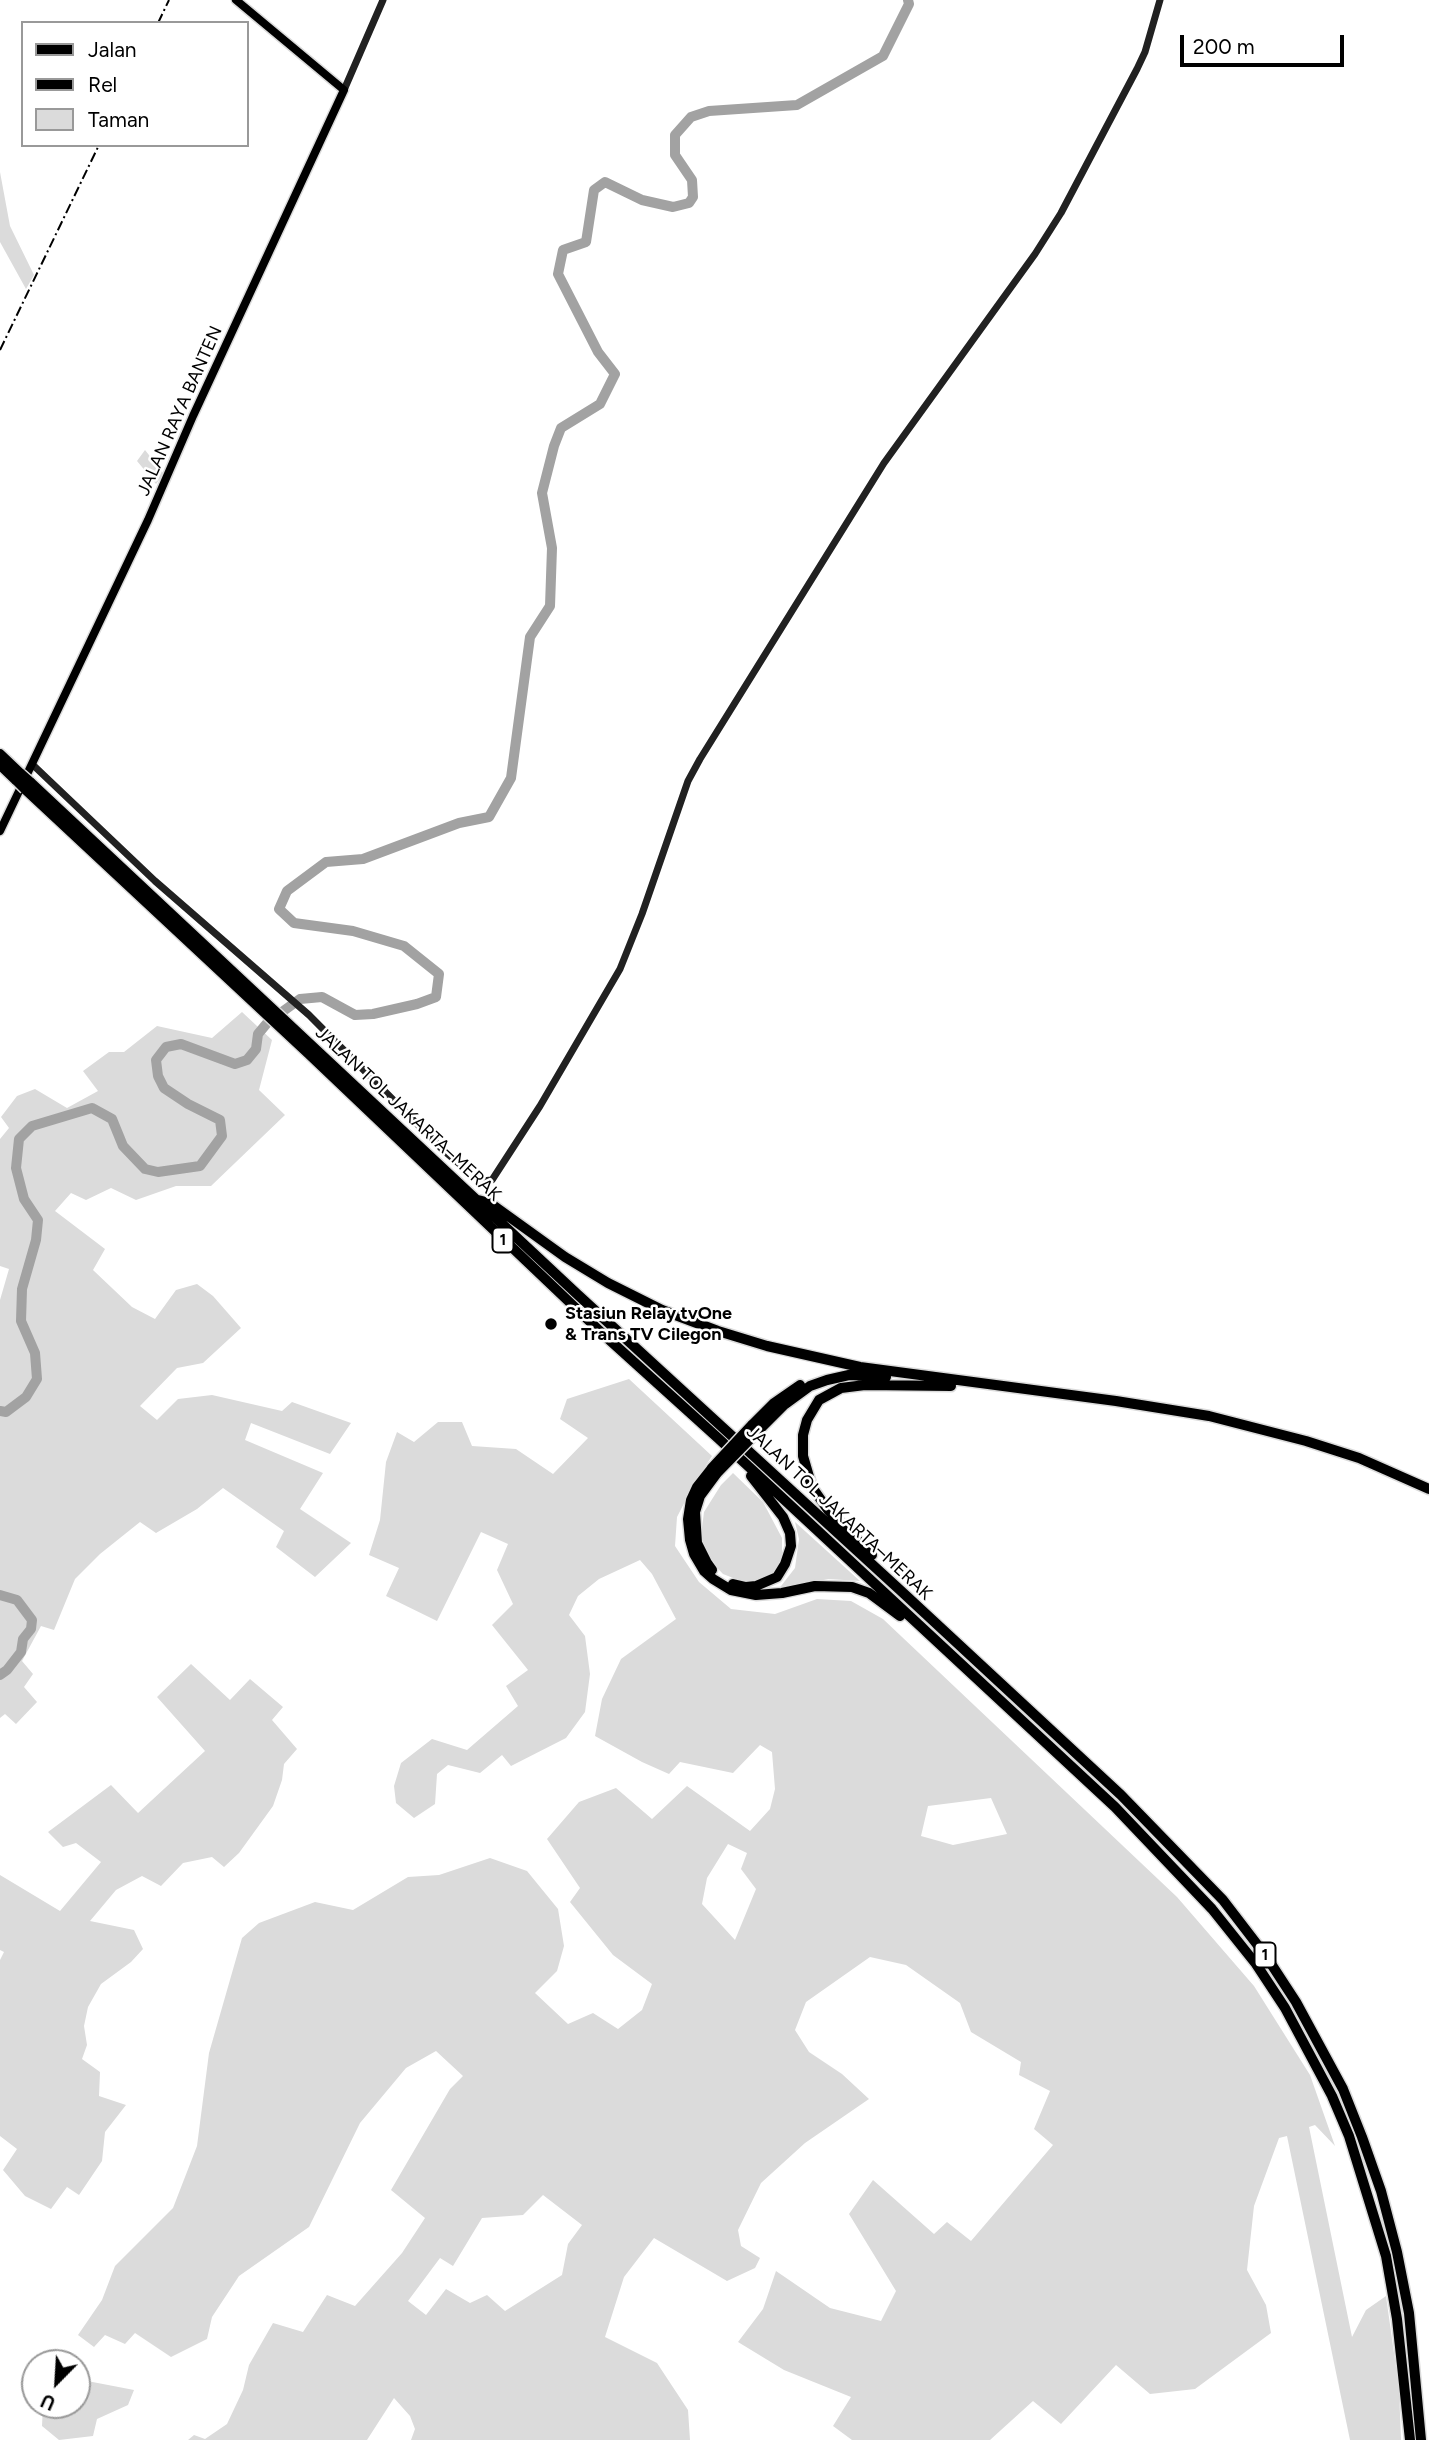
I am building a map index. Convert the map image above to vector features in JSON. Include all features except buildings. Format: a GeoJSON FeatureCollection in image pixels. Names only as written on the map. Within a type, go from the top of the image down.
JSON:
{"type":"FeatureCollection","features":[{"type":"Feature","properties":{"kind":"highway","name":"JALAN TOL JAKARTA–MERAK"},"geometry":{"type":"LineString","coordinates":[[0,754],[23,781],[254,998],[478,1200],[586,1303],[1121,1795],[1223,1900],[1296,2001],[1343,2089],[1381,2191],[1409,2313],[1422,2440]]}},
{"type":"Feature","properties":{"kind":"highway","name":"JALAN TOL JAKARTA–MERAK"},"geometry":{"type":"LineString","coordinates":[[0,765],[23,781]]}},
{"type":"Feature","properties":{"kind":"highway","name":"JALAN TOL JAKARTA–MERAK"},"geometry":{"type":"LineString","coordinates":[[294,1035],[594,1326],[1115,1807],[1174,1867],[1234,1936],[1285,2008],[1332,2096],[1368,2193],[1386,2256],[1397,2319],[1410,2440]]}},
{"type":"Feature","properties":{"kind":"highway"},"geometry":{"type":"LineString","coordinates":[[478,1200],[495,1206],[565,1257],[662,1310],[767,1346],[860,1367],[1077,1395],[1209,1416],[1306,1440],[1359,1458],[1429,1489]]}},
{"type":"Feature","properties":{"kind":"highway"},"geometry":{"type":"LineString","coordinates":[[860,1367],[824,1374],[799,1385],[774,1403],[755,1428],[697,1487],[691,1500],[688,1519],[694,1554],[704,1571],[731,1590],[756,1595],[816,1586],[859,1589],[877,1598],[934,1646],[942,1647]]}},
{"type":"Feature","properties":{"kind":"highway"},"geometry":{"type":"LineString","coordinates":[[755,1428],[797,1394],[827,1380],[849,1375],[872,1376],[1103,1404],[1245,1429],[1312,1447],[1429,1496]]}},
{"type":"Feature","properties":{"kind":"highway"},"geometry":{"type":"LineString","coordinates":[[900,1590],[897,1581],[841,1524],[816,1493],[805,1468],[805,1426],[812,1409],[820,1400],[841,1388],[865,1385],[951,1386]]}},
{"type":"Feature","properties":{"kind":"highway"},"geometry":{"type":"LineString","coordinates":[[715,1471],[700,1496],[695,1512],[696,1535],[702,1554],[715,1572],[732,1583],[746,1587],[768,1582],[777,1577],[788,1556],[791,1539],[787,1524],[777,1507],[719,1439]]}},
{"type":"Feature","properties":{"kind":"main road"},"geometry":{"type":"LineString","coordinates":[[236,0],[344,90]]}},
{"type":"Feature","properties":{"kind":"main road","name":"JALAN RAYA BANTEN"},"geometry":{"type":"LineString","coordinates":[[0,831],[148,520],[193,416],[344,90]]}},
{"type":"Feature","properties":{"kind":"street","name":"JALAN RAYA BANTEN"},"geometry":{"type":"LineString","coordinates":[[344,90],[383,0]]}},
{"type":"Feature","properties":{"kind":"street"},"geometry":{"type":"LineString","coordinates":[[33,765],[155,881],[305,1011],[442,1149],[481,1181],[492,1180],[540,1106],[620,969],[688,781],[700,759],[884,463],[1035,254],[1061,213],[1145,52],[1160,0]]}},
{"type":"Feature","properties":{"kind":"green space"},"geometry":{"type":"Polygon","coordinates":[[[0,172],[10,226],[34,275],[26,289],[0,242],[0,172]]]}},
{"type":"Feature","properties":{"kind":"green space"},"geometry":{"type":"Polygon","coordinates":[[[145,450],[164,474],[156,484],[137,461],[145,450]]]}},
{"type":"Feature","properties":{"kind":"green space"},"geometry":{"type":"Polygon","coordinates":[[[242,1012],[272,1040],[259,1090],[285,1115],[211,1186],[176,1186],[136,1200],[111,1188],[86,1200],[71,1193],[55,1211],[105,1249],[93,1270],[132,1307],[155,1319],[176,1290],[197,1284],[213,1296],[241,1328],[203,1363],[177,1368],[140,1406],[157,1420],[178,1399],[212,1395],[282,1411],[292,1402],[351,1423],[330,1454],[251,1423],[245,1440],[323,1473],[300,1509],[351,1543],[315,1577],[276,1547],[284,1531],[223,1488],[197,1509],[156,1533],[140,1522],[100,1554],[75,1579],[54,1630],[41,1626],[22,1661],[33,1674],[24,1687],[37,1702],[16,1724],[5,1714],[0,1718],[0,1300],[9,1269],[0,1266],[0,1139],[9,1128],[1,1117],[17,1096],[35,1089],[67,1108],[98,1091],[83,1071],[109,1052],[124,1052],[157,1026],[212,1038],[242,1012]]]}},
{"type":"Feature","properties":{"kind":"green space"},"geometry":{"type":"Polygon","coordinates":[[[629,1379],[712,1456],[677,1517],[675,1546],[699,1582],[731,1609],[775,1614],[817,1599],[851,1601],[883,1619],[1177,1897],[1254,1986],[1310,2075],[1335,2146],[1315,2125],[1309,2127],[1352,2337],[1366,2310],[1386,2296],[1399,2389],[1401,2440],[1350,2440],[1287,2136],[1279,2138],[1254,2206],[1247,2270],[1266,2305],[1271,2333],[1195,2389],[1150,2394],[1116,2365],[1061,2424],[1033,2401],[990,2440],[852,2440],[833,2426],[851,2397],[784,2370],[738,2342],[763,2309],[776,2271],[830,2308],[881,2321],[896,2291],[849,2214],[873,2180],[934,2234],[947,2222],[971,2241],[1053,2145],[1034,2129],[1050,2091],[1019,2075],[1021,2062],[971,2032],[960,2003],[906,1965],[870,1957],[806,2002],[795,2030],[809,2052],[842,2074],[869,2099],[805,2143],[761,2183],[738,2230],[741,2246],[760,2258],[755,2268],[727,2281],[654,2238],[624,2277],[605,2337],[657,2363],[688,2410],[690,2440],[411,2440],[415,2429],[410,2416],[394,2398],[367,2440],[188,2440],[194,2435],[205,2439],[227,2424],[243,2390],[249,2365],[273,2323],[303,2332],[327,2295],[355,2306],[402,2253],[425,2218],[391,2190],[450,2089],[463,2076],[436,2051],[406,2068],[360,2123],[309,2227],[239,2276],[212,2317],[207,2339],[171,2357],[135,2333],[125,2344],[105,2335],[94,2347],[78,2335],[102,2300],[115,2266],[173,2208],[197,2146],[209,2053],[242,1938],[259,1923],[315,1902],[353,1910],[408,1877],[439,1875],[490,1858],[527,1871],[558,1909],[564,1946],[557,1971],[535,1993],[568,2024],[593,2013],[618,2029],[642,2010],[652,1984],[613,1955],[570,1902],[580,1888],[547,1839],[579,1802],[616,1788],[652,1819],[687,1786],[750,1831],[770,1809],[775,1789],[772,1752],[760,1745],[733,1773],[680,1762],[669,1774],[595,1736],[602,1699],[621,1659],[676,1619],[652,1574],[640,1560],[599,1579],[578,1596],[569,1615],[585,1636],[590,1674],[585,1712],[566,1738],[511,1766],[502,1755],[480,1773],[448,1765],[437,1774],[435,1804],[414,1818],[396,1803],[394,1786],[401,1763],[432,1739],[467,1750],[518,1706],[506,1686],[528,1670],[492,1625],[513,1604],[497,1570],[508,1544],[481,1532],[437,1621],[386,1596],[399,1568],[369,1555],[380,1520],[386,1462],[397,1432],[414,1442],[438,1422],[462,1422],[472,1446],[516,1449],[553,1474],[588,1438],[560,1419],[567,1399],[629,1379]],[[991,1798],[928,1806],[921,1836],[953,1845],[1007,1834],[991,1798]],[[728,1844],[707,1878],[702,1904],[735,1940],[756,1889],[741,1869],[747,1853],[728,1844]],[[543,2195],[523,2215],[482,2218],[453,2266],[440,2258],[408,2301],[426,2315],[446,2289],[470,2303],[487,2295],[505,2311],[562,2275],[568,2244],[582,2225],[543,2195]]]}},
{"type":"Feature","properties":{"kind":"green space"},"geometry":{"type":"Polygon","coordinates":[[[733,1473],[763,1502],[782,1538],[782,1564],[765,1582],[746,1583],[723,1574],[705,1555],[701,1536],[704,1512],[721,1485],[733,1473]]]}},
{"type":"Feature","properties":{"kind":"green space"},"geometry":{"type":"Polygon","coordinates":[[[795,1522],[860,1581],[828,1579],[778,1590],[795,1568],[799,1539],[795,1522]]]}},
{"type":"Feature","properties":{"kind":"green space"},"geometry":{"type":"Polygon","coordinates":[[[191,1664],[230,1700],[250,1679],[283,1707],[272,1720],[297,1749],[284,1764],[282,1780],[273,1806],[239,1853],[224,1867],[212,1857],[183,1863],[161,1886],[142,1876],[116,1890],[90,1921],[134,1930],[143,1949],[131,1962],[101,1984],[88,2007],[84,2026],[87,2045],[82,2059],[100,2072],[99,2096],[126,2105],[105,2132],[102,2161],[79,2195],[67,2187],[51,2209],[25,2196],[3,2170],[17,2149],[0,2136],[0,1960],[4,1952],[0,1950],[0,1875],[60,1911],[101,1862],[76,1843],[63,1847],[48,1832],[111,1785],[138,1813],[205,1751],[157,1697],[191,1664]]]}},
{"type":"Feature","properties":{"kind":"green space"},"geometry":{"type":"Polygon","coordinates":[[[91,2382],[134,2390],[128,2405],[97,2419],[93,2436],[59,2440],[42,2426],[42,2419],[91,2419],[91,2382]]]}},
{"type":"Feature","properties":{"kind":"waterway"},"geometry":{"type":"LineString","coordinates":[[0,1411],[6,1412],[26,1397],[37,1379],[35,1353],[21,1321],[22,1289],[36,1240],[38,1220],[24,1199],[16,1168],[19,1139],[32,1126],[92,1108],[112,1119],[123,1146],[145,1169],[158,1172],[200,1166],[222,1136],[220,1120],[164,1088],[158,1076],[156,1060],[166,1047],[181,1044],[235,1064],[247,1060],[256,1049],[258,1034],[268,1022],[300,999],[322,997],[355,1015],[373,1014],[436,997],[439,974],[404,946],[353,931],[294,923],[279,909],[287,891],[326,862],[363,859],[459,823],[489,817],[511,778],[530,637],[550,606],[552,548],[542,493],[554,446],[561,428],[600,404],[615,374],[598,352],[558,274],[563,250],[586,242],[594,190],[605,182],[642,200],[673,207],[689,203],[693,197],[692,180],[675,155],[675,135],[691,117],[709,111],[797,105],[883,56],[909,4],[908,0]]}},
{"type":"Feature","properties":{"kind":"waterway"},"geometry":{"type":"LineString","coordinates":[[0,1595],[17,1600],[32,1620],[31,1629],[23,1639],[21,1652],[0,1675]]}},
{"type":"Feature","properties":{"kind":"railway"},"geometry":{"type":"LineString","coordinates":[[159,21],[169,0]]}},
{"type":"Feature","properties":{"kind":"railway"},"geometry":{"type":"LineString","coordinates":[[0,350],[98,147]]}},
{"type":"Feature","properties":{"kind":"place","name":"Stasiun Relay tvOne & Trans TV Cilegon"},"geometry":{"type":"Point","coordinates":[551,1324]}}]}
